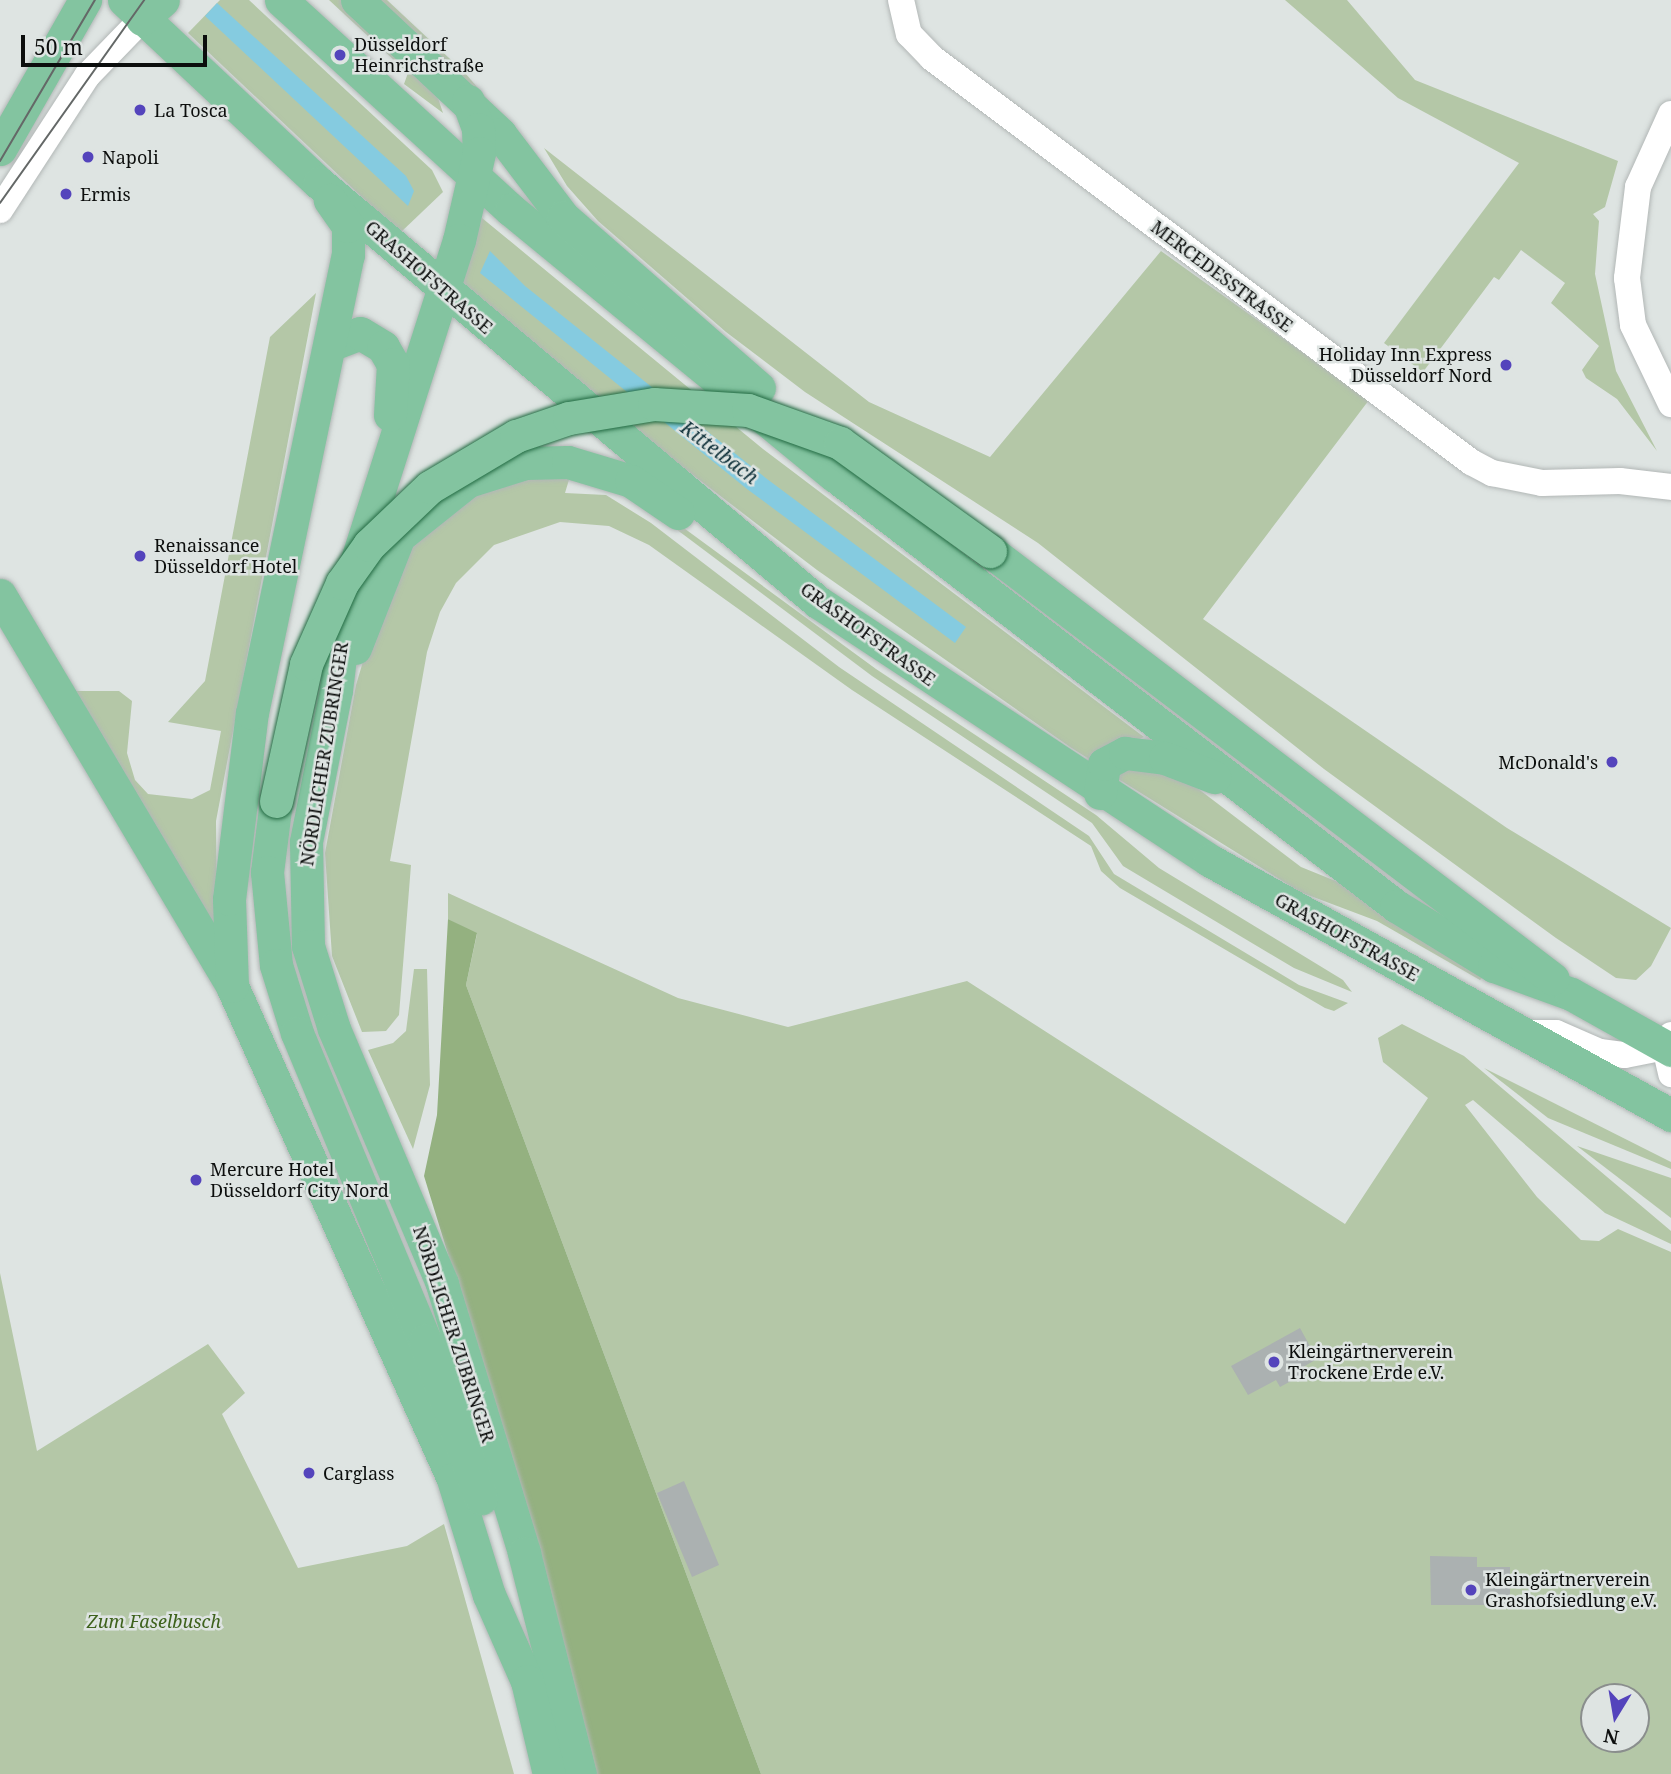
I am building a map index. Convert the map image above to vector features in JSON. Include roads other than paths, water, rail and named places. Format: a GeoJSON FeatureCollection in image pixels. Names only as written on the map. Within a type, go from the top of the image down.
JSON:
{"type":"FeatureCollection","features":[{"type":"Feature","properties":{"kind":"main road"},"geometry":{"type":"LineString","coordinates":[[0,149],[85,0]]}},
{"type":"Feature","properties":{"kind":"main road"},"geometry":{"type":"LineString","coordinates":[[281,0],[470,189],[834,475],[1420,921],[1494,966],[1570,994]]}},
{"type":"Feature","properties":{"kind":"main road"},"geometry":{"type":"LineString","coordinates":[[357,0],[468,101],[500,134],[547,201],[752,381],[834,475]]}},
{"type":"Feature","properties":{"kind":"main road","name":"GRASHOFSTRASSE"},"geometry":{"type":"LineString","coordinates":[[135,10],[318,183],[447,284],[818,602],[1100,793],[1209,860],[1671,1115]]}},
{"type":"Feature","properties":{"kind":"main road","name":"NÖRDLICHER ZUBRINGER"},"geometry":{"type":"LineString","coordinates":[[468,101],[478,129],[470,189],[447,284],[387,452],[349,584],[336,690],[306,842],[308,946],[334,1029],[442,1284],[524,1553],[580,1774]]}},
{"type":"Feature","properties":{"kind":"main road"},"geometry":{"type":"LineString","coordinates":[[232,986],[229,900],[252,713],[332,344],[349,241],[348,226],[318,183]]}},
{"type":"Feature","properties":{"kind":"main road"},"geometry":{"type":"LineString","coordinates":[[332,344],[349,334],[369,335],[393,364],[387,452]]}},
{"type":"Feature","properties":{"kind":"main road"},"geometry":{"type":"LineString","coordinates":[[549,1774],[527,1681],[458,1427],[297,1033],[276,965],[267,872],[276,802],[306,664],[342,583],[369,545],[430,487],[516,436],[569,418],[654,404],[748,410],[840,443],[990,551],[1570,994],[1670,1051]]}},
{"type":"Feature","properties":{"kind":"main road"},"geometry":{"type":"LineString","coordinates":[[336,690],[399,536],[468,481],[525,463],[576,464],[631,481],[761,576],[818,602]]}},
{"type":"Feature","properties":{"kind":"main road"},"geometry":{"type":"LineString","coordinates":[[0,595],[232,986],[453,1479],[489,1595],[527,1681]]}},
{"type":"Feature","properties":{"kind":"main road"},"geometry":{"type":"LineString","coordinates":[[1100,793],[1104,764],[1125,753],[1166,758],[1236,783]]}},
{"type":"Feature","properties":{"kind":"street","name":"MERCEDESSTRASSE"},"geometry":{"type":"LineString","coordinates":[[901,0],[909,34],[932,58],[1471,462],[1492,473],[1542,484],[1620,481],[1671,487]]}},
{"type":"Feature","properties":{"kind":"street"},"geometry":{"type":"LineString","coordinates":[[0,210],[135,10]]}},
{"type":"Feature","properties":{"kind":"street"},"geometry":{"type":"LineString","coordinates":[[1671,114],[1638,187],[1627,278],[1633,325],[1671,404]]}},
{"type":"Feature","properties":{"kind":"street"},"geometry":{"type":"LineString","coordinates":[[1518,1032],[1556,1033],[1600,1052],[1625,1055],[1670,1051]]}},
{"type":"Feature","properties":{"kind":"water"},"geometry":{"type":"Polygon","coordinates":[[[217,3],[406,176],[414,191],[408,206],[205,16],[217,3]]]}},
{"type":"Feature","properties":{"kind":"water","name":"Kittelbach"},"geometry":{"type":"Polygon","coordinates":[[[490,251],[525,286],[767,479],[966,627],[955,643],[747,489],[480,273],[490,251]]]}},
{"type":"Feature","properties":{"kind":"tram line"},"geometry":{"type":"LineString","coordinates":[[0,161],[95,0]]}},
{"type":"Feature","properties":{"kind":"tram line"},"geometry":{"type":"LineString","coordinates":[[0,203],[144,0]]}},
{"type":"Feature","properties":{"kind":"place","name":"Düsseldorf Heinrichstraße"},"geometry":{"type":"Point","coordinates":[340,55]}},
{"type":"Feature","properties":{"kind":"place","name":"La Tosca"},"geometry":{"type":"Point","coordinates":[140,110]}},
{"type":"Feature","properties":{"kind":"place","name":"Napoli"},"geometry":{"type":"Point","coordinates":[88,157]}},
{"type":"Feature","properties":{"kind":"place","name":"Ermis"},"geometry":{"type":"Point","coordinates":[66,194]}},
{"type":"Feature","properties":{"kind":"place","name":"Holiday Inn Express Düsseldorf Nord"},"geometry":{"type":"Point","coordinates":[1506,365]}},
{"type":"Feature","properties":{"kind":"place","name":"Renaissance Düsseldorf Hotel"},"geometry":{"type":"Point","coordinates":[140,556]}},
{"type":"Feature","properties":{"kind":"place","name":"McDonald's"},"geometry":{"type":"Point","coordinates":[1612,762]}},
{"type":"Feature","properties":{"kind":"place","name":"Mercure Hotel Düsseldorf City Nord"},"geometry":{"type":"Point","coordinates":[196,1180]}},
{"type":"Feature","properties":{"kind":"place","name":"Kleingärtnerverein Trockene Erde e.V."},"geometry":{"type":"Point","coordinates":[1274,1362]}},
{"type":"Feature","properties":{"kind":"place","name":"Carglass"},"geometry":{"type":"Point","coordinates":[309,1473]}},
{"type":"Feature","properties":{"kind":"place","name":"Kleingärtnerverein Grashofsiedlung e.V."},"geometry":{"type":"Point","coordinates":[1471,1590]}},
{"type":"Feature","properties":{"kind":"park label","name":"Zum Faselbusch"},"geometry":{"type":"Point","coordinates":[154,1621]}}]}
